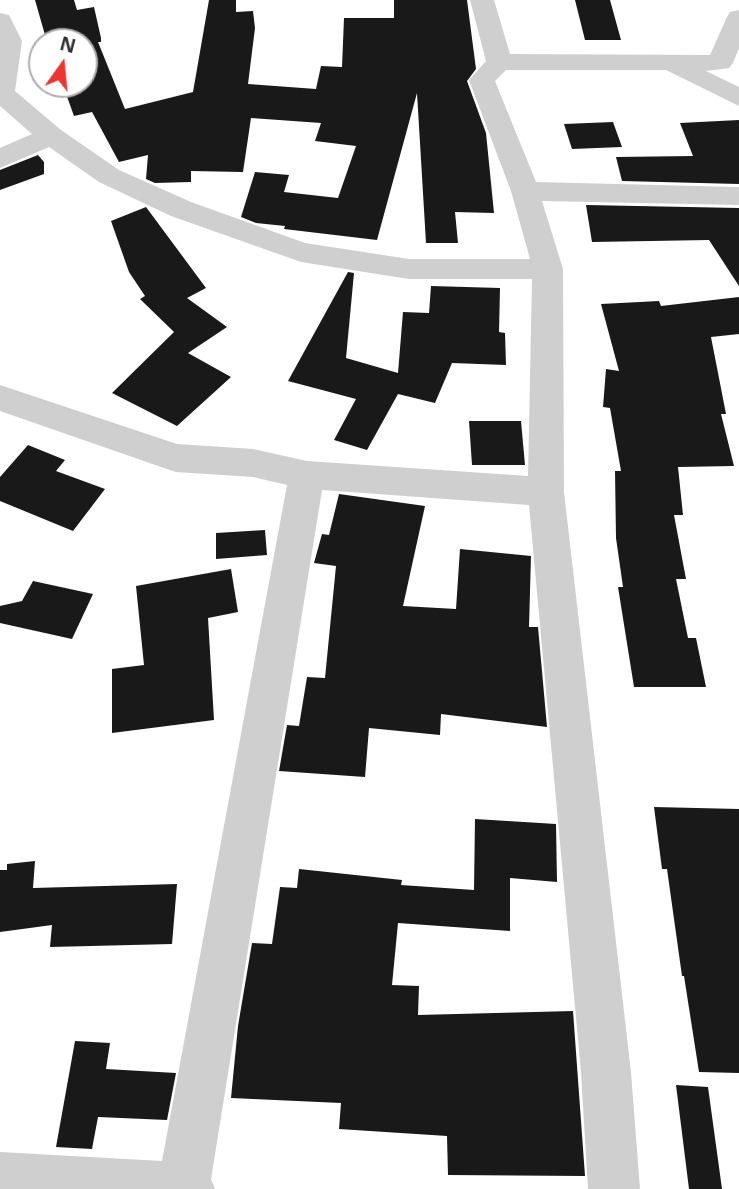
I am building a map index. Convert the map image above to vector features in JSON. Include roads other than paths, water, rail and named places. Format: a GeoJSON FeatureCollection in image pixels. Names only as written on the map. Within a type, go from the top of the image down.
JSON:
{"type":"FeatureCollection","features":[{"type":"Feature","properties":{"kind":"street"},"geometry":{"type":"LineString","coordinates":[[482,0],[499,62]]}},
{"type":"Feature","properties":{"kind":"street"},"geometry":{"type":"LineString","coordinates":[[720,62],[739,17]]}},
{"type":"Feature","properties":{"kind":"street"},"geometry":{"type":"LineString","coordinates":[[0,20],[9,41],[1,93],[51,135],[109,176],[232,230],[301,252],[409,269],[548,269]]}},
{"type":"Feature","properties":{"kind":"street"},"geometry":{"type":"LineString","coordinates":[[614,1189],[606,1072],[546,492],[548,269],[525,191],[482,80],[499,62],[720,62]]}},
{"type":"Feature","properties":{"kind":"street"},"geometry":{"type":"LineString","coordinates":[[663,62],[739,96]]}},
{"type":"Feature","properties":{"kind":"street"},"geometry":{"type":"LineString","coordinates":[[720,62],[739,96]]}},
{"type":"Feature","properties":{"kind":"street"},"geometry":{"type":"LineString","coordinates":[[0,159],[51,135]]}},
{"type":"Feature","properties":{"kind":"street"},"geometry":{"type":"LineString","coordinates":[[525,191],[739,196]]}},
{"type":"Feature","properties":{"kind":"street"},"geometry":{"type":"LineString","coordinates":[[0,398],[176,458],[253,463],[307,475],[546,492]]}},
{"type":"Feature","properties":{"kind":"street"},"geometry":{"type":"LineString","coordinates":[[183,1189],[307,475]]}},
{"type":"Feature","properties":{"kind":"street"},"geometry":{"type":"LineString","coordinates":[[0,1178],[189,1189]]}}]}
